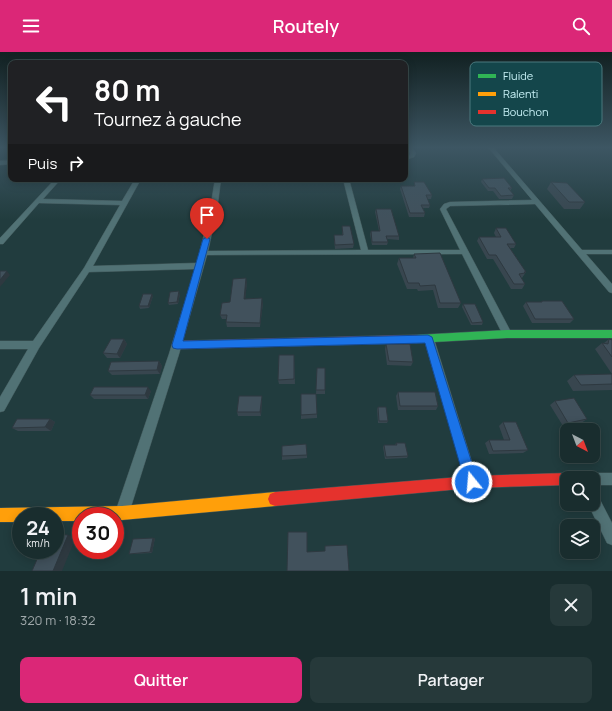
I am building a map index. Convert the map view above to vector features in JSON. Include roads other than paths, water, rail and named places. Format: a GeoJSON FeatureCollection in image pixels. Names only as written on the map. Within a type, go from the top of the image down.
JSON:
{"type":"FeatureCollection","features":[{"type":"Feature","properties":{"kind":"street"},"geometry":{"type":"LineString","coordinates":[[510,171],[612,290]]}},
{"type":"Feature","properties":{"kind":"street"},"geometry":{"type":"LineString","coordinates":[[0,242],[55,182]]}},
{"type":"Feature","properties":{"kind":"street"},"geometry":{"type":"LineString","coordinates":[[0,407],[36,345],[87,269],[136,182]]}},
{"type":"Feature","properties":{"kind":"street"},"geometry":{"type":"LineString","coordinates":[[124,507],[177,345],[204,253],[216,199],[218,182]]}},
{"type":"Feature","properties":{"kind":"street"},"geometry":{"type":"LineString","coordinates":[[347,182],[365,252]]}},
{"type":"Feature","properties":{"kind":"street"},"geometry":{"type":"LineString","coordinates":[[38,201],[124,203]]}},
{"type":"Feature","properties":{"kind":"street"},"geometry":{"type":"LineString","coordinates":[[507,334],[443,212],[443,209],[446,205],[465,203],[537,202]]}},
{"type":"Feature","properties":{"kind":"street"},"geometry":{"type":"LineString","coordinates":[[204,253],[464,252]]}},
{"type":"Feature","properties":{"kind":"street"},"geometry":{"type":"LineString","coordinates":[[581,252],[612,252]]}},
{"type":"Feature","properties":{"kind":"street"},"geometry":{"type":"LineString","coordinates":[[87,269],[200,266]]}},
{"type":"Feature","properties":{"kind":"street"},"geometry":{"type":"LineString","coordinates":[[177,345],[428,339],[507,334],[612,334]]}},
{"type":"Feature","properties":{"kind":"street"},"geometry":{"type":"LineString","coordinates":[[428,339],[472,482]]}},
{"type":"Feature","properties":{"kind":"street"},"geometry":{"type":"LineString","coordinates":[[0,345],[36,345]]}},
{"type":"Feature","properties":{"kind":"street"},"geometry":{"type":"LineString","coordinates":[[124,513],[472,482],[560,479]]}},
{"type":"Feature","properties":{"kind":"street"},"geometry":{"type":"LineString","coordinates":[[600,479],[612,479]]}},
{"type":"Feature","properties":{"kind":"street"},"geometry":{"type":"LineString","coordinates":[[598,511],[612,538]]}},
{"type":"Feature","properties":{"kind":"street"},"geometry":{"type":"LineString","coordinates":[[0,515],[72,514]]}}]}
